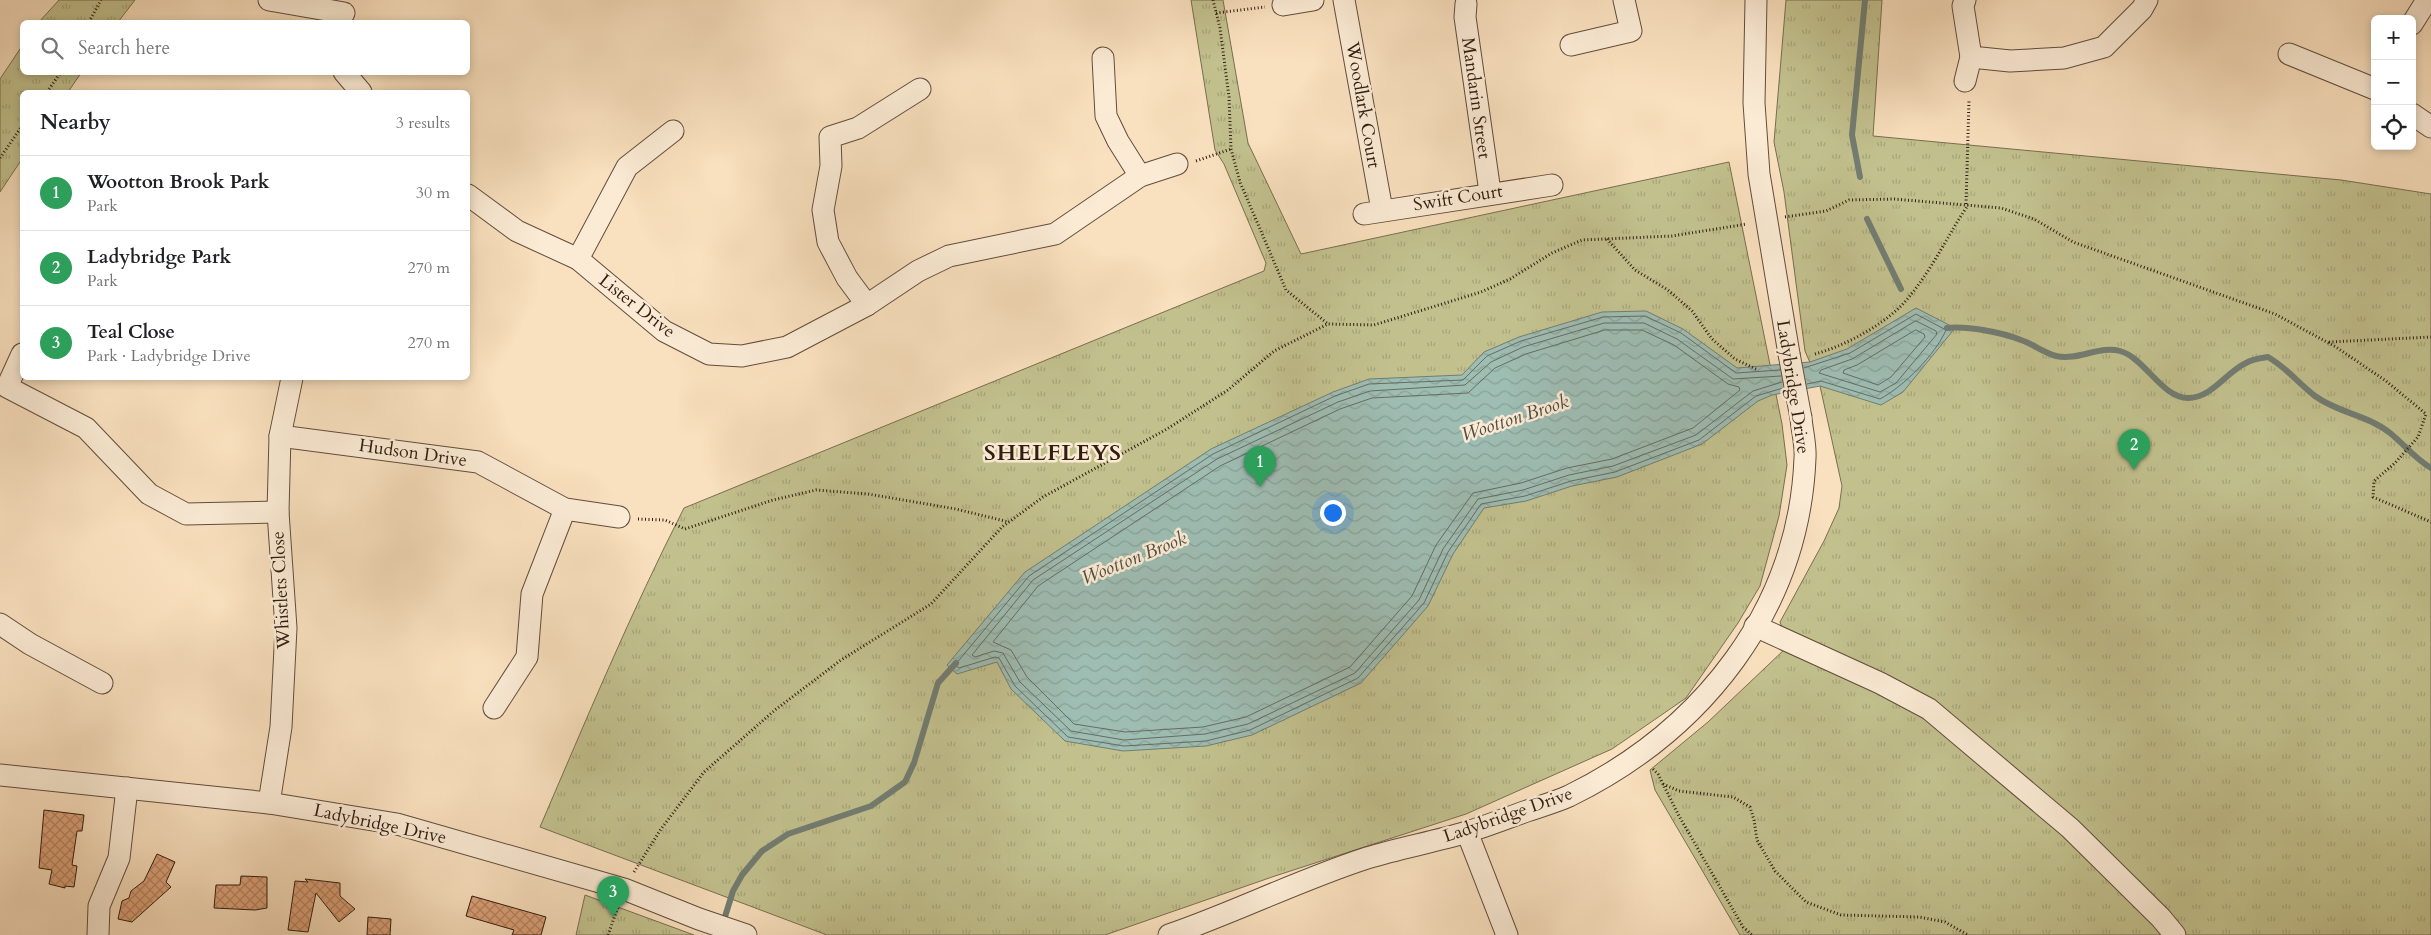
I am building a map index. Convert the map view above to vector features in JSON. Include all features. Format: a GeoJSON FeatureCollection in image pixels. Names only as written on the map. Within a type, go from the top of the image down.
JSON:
{"type":"FeatureCollection","features":[{"type":"Feature","properties":{"kind":"street"},"geometry":{"type":"LineString","coordinates":[[269,0],[348,12]]}},
{"type":"Feature","properties":{"kind":"street"},"geometry":{"type":"LineString","coordinates":[[1282,5],[1313,0]]}},
{"type":"Feature","properties":{"kind":"street","name":"Woodlark Court"},"geometry":{"type":"LineString","coordinates":[[1344,0],[1373,212]]}},
{"type":"Feature","properties":{"kind":"street"},"geometry":{"type":"LineString","coordinates":[[1571,45],[1631,30],[1624,0]]}},
{"type":"Feature","properties":{"kind":"street","name":"Ladybridge Drive"},"geometry":{"type":"LineString","coordinates":[[1169,935],[1367,858],[1467,832],[1568,797],[1638,755],[1688,716],[1710,692],[1772,600],[1790,549],[1801,494],[1805,456],[1759,174],[1754,103],[1756,0]]}},
{"type":"Feature","properties":{"kind":"street"},"geometry":{"type":"LineString","coordinates":[[1965,0],[1963,6],[1971,57],[1965,81]]}},
{"type":"Feature","properties":{"kind":"street"},"geometry":{"type":"LineString","coordinates":[[1971,57],[2010,61],[2064,58],[2104,46],[2142,9],[2147,0]]}},
{"type":"Feature","properties":{"kind":"street"},"geometry":{"type":"LineString","coordinates":[[2416,18],[2427,0]]}},
{"type":"Feature","properties":{"kind":"street","name":"Mandarin Street"},"geometry":{"type":"LineString","coordinates":[[1464,1],[1490,192]]}},
{"type":"Feature","properties":{"kind":"street"},"geometry":{"type":"LineString","coordinates":[[2289,54],[2371,86]]}},
{"type":"Feature","properties":{"kind":"street"},"geometry":{"type":"LineString","coordinates":[[1103,58],[1106,116],[1118,141],[1140,176]]}},
{"type":"Feature","properties":{"kind":"street"},"geometry":{"type":"LineString","coordinates":[[347,75],[359,90]]}},
{"type":"Feature","properties":{"kind":"street"},"geometry":{"type":"LineString","coordinates":[[867,305],[848,278],[828,242],[823,210],[831,166],[830,137],[858,128],[920,89]]}},
{"type":"Feature","properties":{"kind":"street"},"geometry":{"type":"LineString","coordinates":[[2416,117],[2431,127]]}},
{"type":"Feature","properties":{"kind":"street"},"geometry":{"type":"LineString","coordinates":[[578,259],[627,167],[673,131]]}},
{"type":"Feature","properties":{"kind":"street","name":"Lister Drive"},"geometry":{"type":"LineString","coordinates":[[470,196],[517,231],[578,259],[664,331],[709,354],[742,356],[787,347],[867,305],[918,271],[949,256],[1055,234],[1140,176],[1177,164]]}},
{"type":"Feature","properties":{"kind":"street","name":"Swift Court"},"geometry":{"type":"LineString","coordinates":[[1373,212],[1490,192],[1552,185]]}},
{"type":"Feature","properties":{"kind":"street"},"geometry":{"type":"LineString","coordinates":[[20,359],[8,387],[86,428],[149,494],[186,514],[278,512]]}},
{"type":"Feature","properties":{"kind":"street","name":"Whistlets Close"},"geometry":{"type":"LineString","coordinates":[[270,803],[281,727],[286,628],[278,512],[280,436],[292,380]]}},
{"type":"Feature","properties":{"kind":"street","name":"Hudson Drive"},"geometry":{"type":"LineString","coordinates":[[280,436],[478,462],[565,509],[619,517]]}},
{"type":"Feature","properties":{"kind":"street"},"geometry":{"type":"LineString","coordinates":[[494,708],[527,657],[532,594],[565,509]]}},
{"type":"Feature","properties":{"kind":"street"},"geometry":{"type":"LineString","coordinates":[[1755,626],[1880,682],[1928,710],[2070,828],[2161,918],[2174,935]]}},
{"type":"Feature","properties":{"kind":"street"},"geometry":{"type":"LineString","coordinates":[[2,631],[102,683]]}},
{"type":"Feature","properties":{"kind":"street","name":"Ladybridge Drive"},"geometry":{"type":"LineString","coordinates":[[0,775],[270,803],[397,824],[624,889],[699,920],[742,934]]}},
{"type":"Feature","properties":{"kind":"street"},"geometry":{"type":"LineString","coordinates":[[98,935],[99,906],[118,858],[126,788]]}},
{"type":"Feature","properties":{"kind":"street"},"geometry":{"type":"LineString","coordinates":[[1467,832],[1506,935]]}},
{"type":"Feature","properties":{"kind":"path"},"geometry":{"type":"LineString","coordinates":[[90,20],[101,0]]}},
{"type":"Feature","properties":{"kind":"path"},"geometry":{"type":"LineString","coordinates":[[1213,0],[1228,97],[1231,149],[1240,182],[1286,290],[1328,324]]}},
{"type":"Feature","properties":{"kind":"path"},"geometry":{"type":"LineString","coordinates":[[1216,13],[1282,5]]}},
{"type":"Feature","properties":{"kind":"path"},"geometry":{"type":"LineString","coordinates":[[48,90],[59,75]]}},
{"type":"Feature","properties":{"kind":"path"},"geometry":{"type":"LineString","coordinates":[[1815,354],[1836,348],[1867,330],[1901,306],[1924,276],[1967,205],[1967,120],[1970,90],[1965,81]]}},
{"type":"Feature","properties":{"kind":"path"},"geometry":{"type":"LineString","coordinates":[[0,158],[20,129]]}},
{"type":"Feature","properties":{"kind":"path"},"geometry":{"type":"LineString","coordinates":[[1177,164],[1197,161],[1231,149]]}},
{"type":"Feature","properties":{"kind":"path"},"geometry":{"type":"LineString","coordinates":[[608,935],[624,889],[660,829],[704,772],[775,710],[842,660],[931,604],[1009,522],[1043,497],[1167,429],[1228,390],[1274,351],[1328,324],[1374,325],[1428,310],[1481,292],[1510,279],[1552,253],[1582,240],[1672,236],[1826,211],[1849,200],[1894,199],[2002,208],[2034,219],[2072,242],[2275,314],[2328,342],[2386,381],[2426,414],[2418,437],[2396,463],[2374,480],[2373,497],[2431,522]]}},
{"type":"Feature","properties":{"kind":"path"},"geometry":{"type":"LineString","coordinates":[[1607,239],[1635,270],[1668,290],[1692,311],[1720,346],[1735,359],[1758,370]]}},
{"type":"Feature","properties":{"kind":"path"},"geometry":{"type":"LineString","coordinates":[[2328,342],[2431,337]]}},
{"type":"Feature","properties":{"kind":"path"},"geometry":{"type":"LineString","coordinates":[[619,517],[665,520],[685,529],[773,500],[816,490],[884,497],[956,509],[1009,522]]}},
{"type":"Feature","properties":{"kind":"path"},"geometry":{"type":"LineString","coordinates":[[1638,755],[1658,774],[1679,816],[1743,927],[1752,935]]}},
{"type":"Feature","properties":{"kind":"path"},"geometry":{"type":"LineString","coordinates":[[1663,784],[1679,791],[1733,797],[1750,807],[1757,840],[1775,871],[1806,902],[1841,915],[1918,917],[1945,922],[1968,935]]}},
{"type":"Feature","properties":{"kind":"green space"},"geometry":{"type":"Polygon","coordinates":[[[59,0],[135,0],[120,20],[41,20],[59,0]]]}},
{"type":"Feature","properties":{"kind":"green space"},"geometry":{"type":"Polygon","coordinates":[[[1191,0],[1223,0],[1248,143],[1301,254],[1729,162],[1782,424],[1787,465],[1779,516],[1760,586],[1738,623],[1686,698],[1612,749],[1466,814],[1275,876],[1105,935],[827,935],[540,827],[627,626],[684,508],[1264,271],[1266,263],[1224,164],[1215,150],[1191,0]]]}},
{"type":"Feature","properties":{"kind":"green space"},"geometry":{"type":"Polygon","coordinates":[[[1786,0],[1882,0],[1873,136],[2341,180],[2431,194],[2431,935],[1740,935],[1655,790],[1650,770],[1708,722],[1786,648],[1787,640],[1780,622],[1824,541],[1839,508],[1842,486],[1820,386],[1805,351],[1784,192],[1774,142],[1786,0]]]}},
{"type":"Feature","properties":{"kind":"green space"},"geometry":{"type":"Polygon","coordinates":[[[20,49],[20,75],[80,75],[69,90],[20,90],[20,162],[0,192],[0,79],[20,49]]]}},
{"type":"Feature","properties":{"kind":"green space"},"geometry":{"type":"Polygon","coordinates":[[[585,895],[694,935],[576,935],[585,895]]]}},
{"type":"Feature","properties":{"kind":"water"},"geometry":{"type":"Polygon","coordinates":[[[1916,308],[1955,328],[1903,392],[1881,405],[1820,386],[1772,395],[1758,401],[1702,444],[1617,477],[1572,486],[1526,501],[1484,508],[1453,554],[1428,606],[1361,683],[1252,735],[1206,746],[1123,751],[1065,741],[1011,689],[997,662],[957,674],[947,665],[1025,572],[1211,449],[1333,392],[1369,379],[1462,375],[1484,352],[1519,337],[1602,312],[1646,311],[1683,329],[1737,368],[1810,362],[1847,349],[1916,308]]]}},
{"type":"Feature","properties":{"kind":"building"},"geometry":{"type":"Polygon","coordinates":[[[44,810],[84,815],[82,831],[77,831],[72,865],[77,866],[74,887],[65,886],[65,888],[49,884],[52,870],[39,868],[44,810]]]}},
{"type":"Feature","properties":{"kind":"building"},"geometry":{"type":"Polygon","coordinates":[[[157,854],[175,862],[166,882],[171,887],[132,922],[118,919],[122,901],[129,898],[131,891],[144,881],[157,854]]]}},
{"type":"Feature","properties":{"kind":"building"},"geometry":{"type":"Polygon","coordinates":[[[241,876],[267,877],[267,908],[255,910],[214,908],[216,885],[240,885],[241,876]]]}},
{"type":"Feature","properties":{"kind":"building"},"geometry":{"type":"Polygon","coordinates":[[[305,879],[340,883],[340,896],[355,909],[339,922],[316,893],[308,932],[288,930],[295,881],[308,882],[305,879]]]}},
{"type":"Feature","properties":{"kind":"building"},"geometry":{"type":"Polygon","coordinates":[[[472,896],[546,917],[541,935],[512,935],[514,930],[466,916],[472,896]]]}},
{"type":"Feature","properties":{"kind":"building"},"geometry":{"type":"Polygon","coordinates":[[[368,917],[391,919],[390,935],[367,935],[368,917]]]}},
{"type":"Feature","properties":{"kind":"waterway"},"geometry":{"type":"LineString","coordinates":[[1860,177],[1852,135],[1865,0]]}},
{"type":"Feature","properties":{"kind":"waterway"},"geometry":{"type":"LineString","coordinates":[[1867,219],[1901,289]]}},
{"type":"Feature","properties":{"kind":"waterway","name":"Wootton Brook"},"geometry":{"type":"LineString","coordinates":[[1947,328],[1984,330],[2004,334],[2056,356],[2064,357],[2105,350],[2120,351],[2138,361],[2170,392],[2188,398],[2204,394],[2248,362],[2268,357],[2315,396],[2324,402],[2381,427],[2431,468]]}},
{"type":"Feature","properties":{"kind":"waterway","name":"Wootton Brook"},"geometry":{"type":"LineString","coordinates":[[723,923],[733,891],[742,875],[762,851],[788,834],[871,806],[905,782],[914,763],[938,683],[956,663]]}},
{"type":"Feature","properties":{"kind":"place","name":"Ladybridge Park"},"geometry":{"type":"Point","coordinates":[2134,470]}},
{"type":"Feature","properties":{"kind":"place","name":"Wootton Brook Park"},"geometry":{"type":"Point","coordinates":[1260,487]}},
{"type":"Feature","properties":{"kind":"place","name":"Teal Close"},"geometry":{"type":"Point","coordinates":[613,917]}},
{"type":"Feature","properties":{"kind":"district","name":"SHELFLEYS"},"geometry":{"type":"Point","coordinates":[1053,453]}}]}
